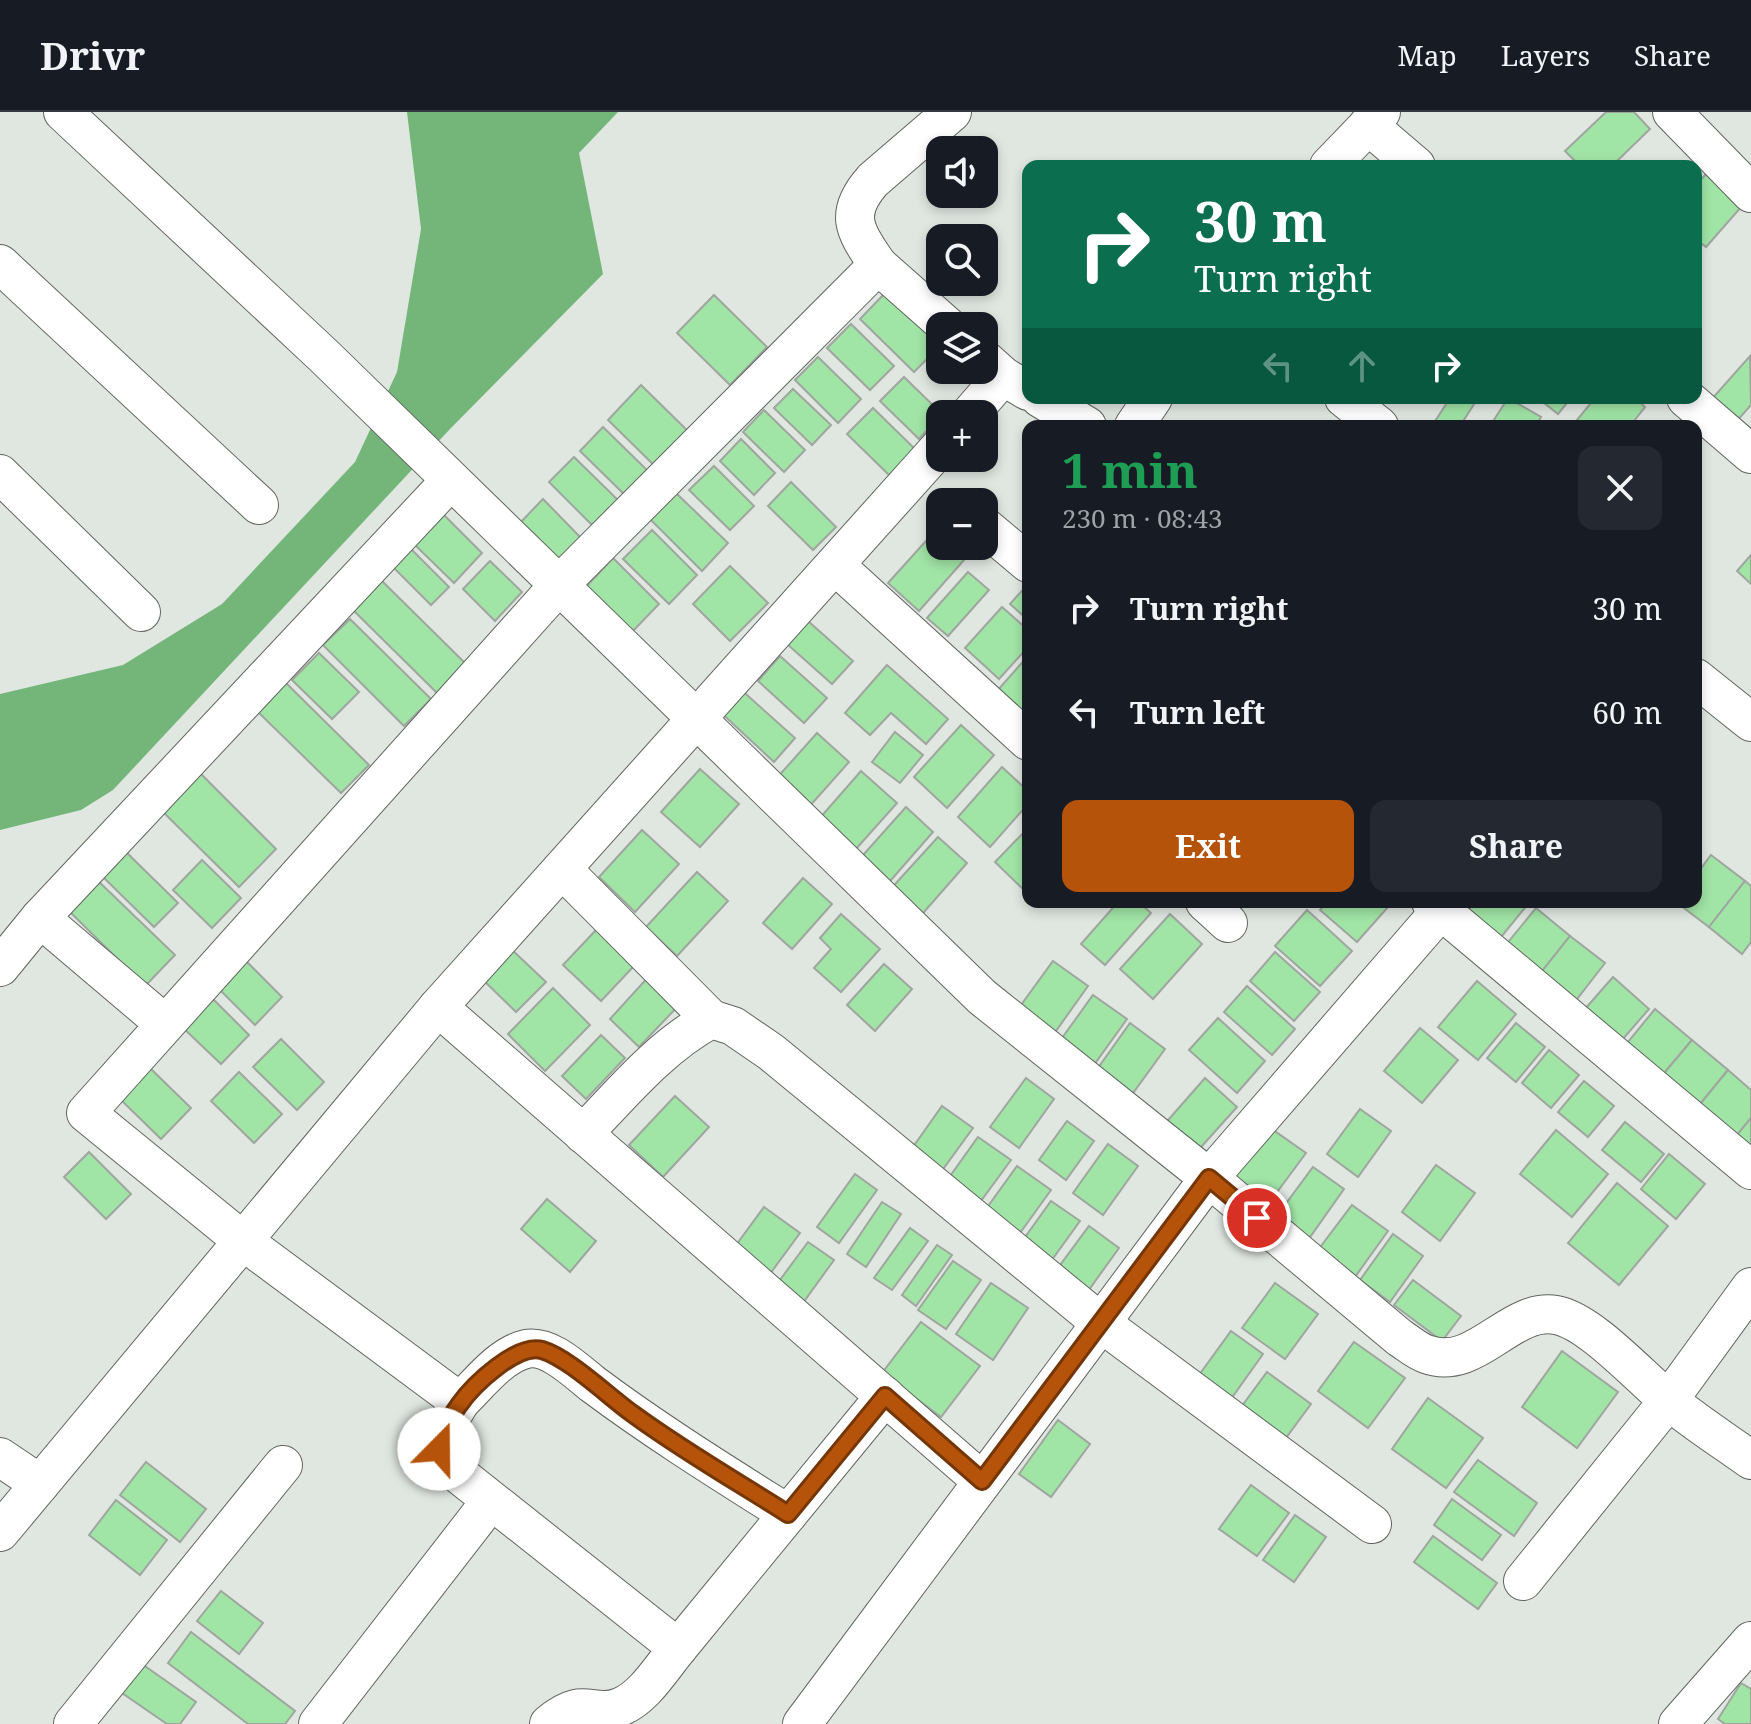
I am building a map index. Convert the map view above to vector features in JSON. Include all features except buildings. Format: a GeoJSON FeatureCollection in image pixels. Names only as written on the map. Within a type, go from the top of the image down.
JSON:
{"type":"FeatureCollection","features":[{"type":"Feature","properties":{"kind":"street"},"geometry":{"type":"LineString","coordinates":[[63,112],[324,356],[982,997],[1209,1178],[1400,1338],[1424,1354],[1447,1359],[1468,1352],[1529,1317],[1552,1314],[1570,1318],[1668,1401],[1751,1460]]}},
{"type":"Feature","properties":{"kind":"street"},"geometry":{"type":"LineString","coordinates":[[931,312],[878,265],[857,233],[856,206],[862,192],[952,112]]}},
{"type":"Feature","properties":{"kind":"street"},"geometry":{"type":"LineString","coordinates":[[1672,112],[1751,193]]}},
{"type":"Feature","properties":{"kind":"street"},"geometry":{"type":"LineString","coordinates":[[1335,160],[1375,118],[1411,160]]}},
{"type":"Feature","properties":{"kind":"street"},"geometry":{"type":"LineString","coordinates":[[0,264],[259,505]]}},
{"type":"Feature","properties":{"kind":"street"},"geometry":{"type":"LineString","coordinates":[[460,1402],[243,1241],[86,1113],[559,585],[878,265]]}},
{"type":"Feature","properties":{"kind":"street"},"geometry":{"type":"LineString","coordinates":[[983,400],[1005,375]]}},
{"type":"Feature","properties":{"kind":"street"},"geometry":{"type":"LineString","coordinates":[[1050,404],[1077,420]]}},
{"type":"Feature","properties":{"kind":"street"},"geometry":{"type":"LineString","coordinates":[[1352,404],[1372,420]]}},
{"type":"Feature","properties":{"kind":"street"},"geometry":{"type":"LineString","coordinates":[[1693,404],[1751,454]]}},
{"type":"Feature","properties":{"kind":"street"},"geometry":{"type":"LineString","coordinates":[[0,1532],[438,1007],[926,463]]}},
{"type":"Feature","properties":{"kind":"street"},"geometry":{"type":"LineString","coordinates":[[0,474],[141,612]]}},
{"type":"Feature","properties":{"kind":"street"},"geometry":{"type":"LineString","coordinates":[[0,967],[40,918],[451,480]]}},
{"type":"Feature","properties":{"kind":"street"},"geometry":{"type":"LineString","coordinates":[[998,538],[1022,558]]}},
{"type":"Feature","properties":{"kind":"street"},"geometry":{"type":"LineString","coordinates":[[835,565],[1022,736]]}},
{"type":"Feature","properties":{"kind":"street"},"geometry":{"type":"LineString","coordinates":[[1702,683],[1751,722]]}},
{"type":"Feature","properties":{"kind":"street"},"geometry":{"type":"LineString","coordinates":[[562,869],[711,1019],[733,1026],[771,1052],[1101,1323],[1372,1524]]}},
{"type":"Feature","properties":{"kind":"street"},"geometry":{"type":"LineString","coordinates":[[802,1724],[1209,1178],[1434,908]]}},
{"type":"Feature","properties":{"kind":"street"},"geometry":{"type":"LineString","coordinates":[[1438,908],[1751,1170]]}},
{"type":"Feature","properties":{"kind":"street"},"geometry":{"type":"LineString","coordinates":[[40,918],[165,1024]]}},
{"type":"Feature","properties":{"kind":"street"},"geometry":{"type":"LineString","coordinates":[[438,1007],[982,1481]]}},
{"type":"Feature","properties":{"kind":"street"},"geometry":{"type":"LineString","coordinates":[[583,1134],[652,1061],[690,1031],[711,1019]]}},
{"type":"Feature","properties":{"kind":"street"},"geometry":{"type":"LineString","coordinates":[[1523,1581],[1668,1401],[1751,1287]]}},
{"type":"Feature","properties":{"kind":"street"},"geometry":{"type":"LineString","coordinates":[[678,1648],[490,1502],[442,1458],[439,1449],[442,1433],[460,1402],[509,1356],[528,1349],[542,1350],[559,1359],[635,1416],[788,1514]]}},
{"type":"Feature","properties":{"kind":"street"},"geometry":{"type":"LineString","coordinates":[[549,1724],[562,1713],[579,1706],[600,1709],[620,1707],[640,1693],[885,1396]]}},
{"type":"Feature","properties":{"kind":"street"},"geometry":{"type":"LineString","coordinates":[[0,1457],[40,1484]]}},
{"type":"Feature","properties":{"kind":"street"},"geometry":{"type":"LineString","coordinates":[[73,1724],[283,1465]]}},
{"type":"Feature","properties":{"kind":"street"},"geometry":{"type":"LineString","coordinates":[[318,1724],[490,1502]]}},
{"type":"Feature","properties":{"kind":"street"},"geometry":{"type":"LineString","coordinates":[[1678,1724],[1751,1641]]}},
{"type":"Feature","properties":{"kind":"shaded area"},"geometry":{"type":"Polygon","coordinates":[[[407,112],[618,112],[579,153],[603,274],[450,429],[113,790],[81,810],[0,830],[0,694],[123,665],[222,604],[355,462],[397,372],[421,229],[407,112]]]}},
{"type":"Feature","properties":{"kind":"route"},"geometry":{"type":"LineString","coordinates":[[439,1449],[442,1433],[460,1402],[509,1356],[528,1349],[542,1350],[559,1359],[635,1416],[788,1514],[885,1396],[982,1481],[1209,1178],[1257,1218]]}}]}
